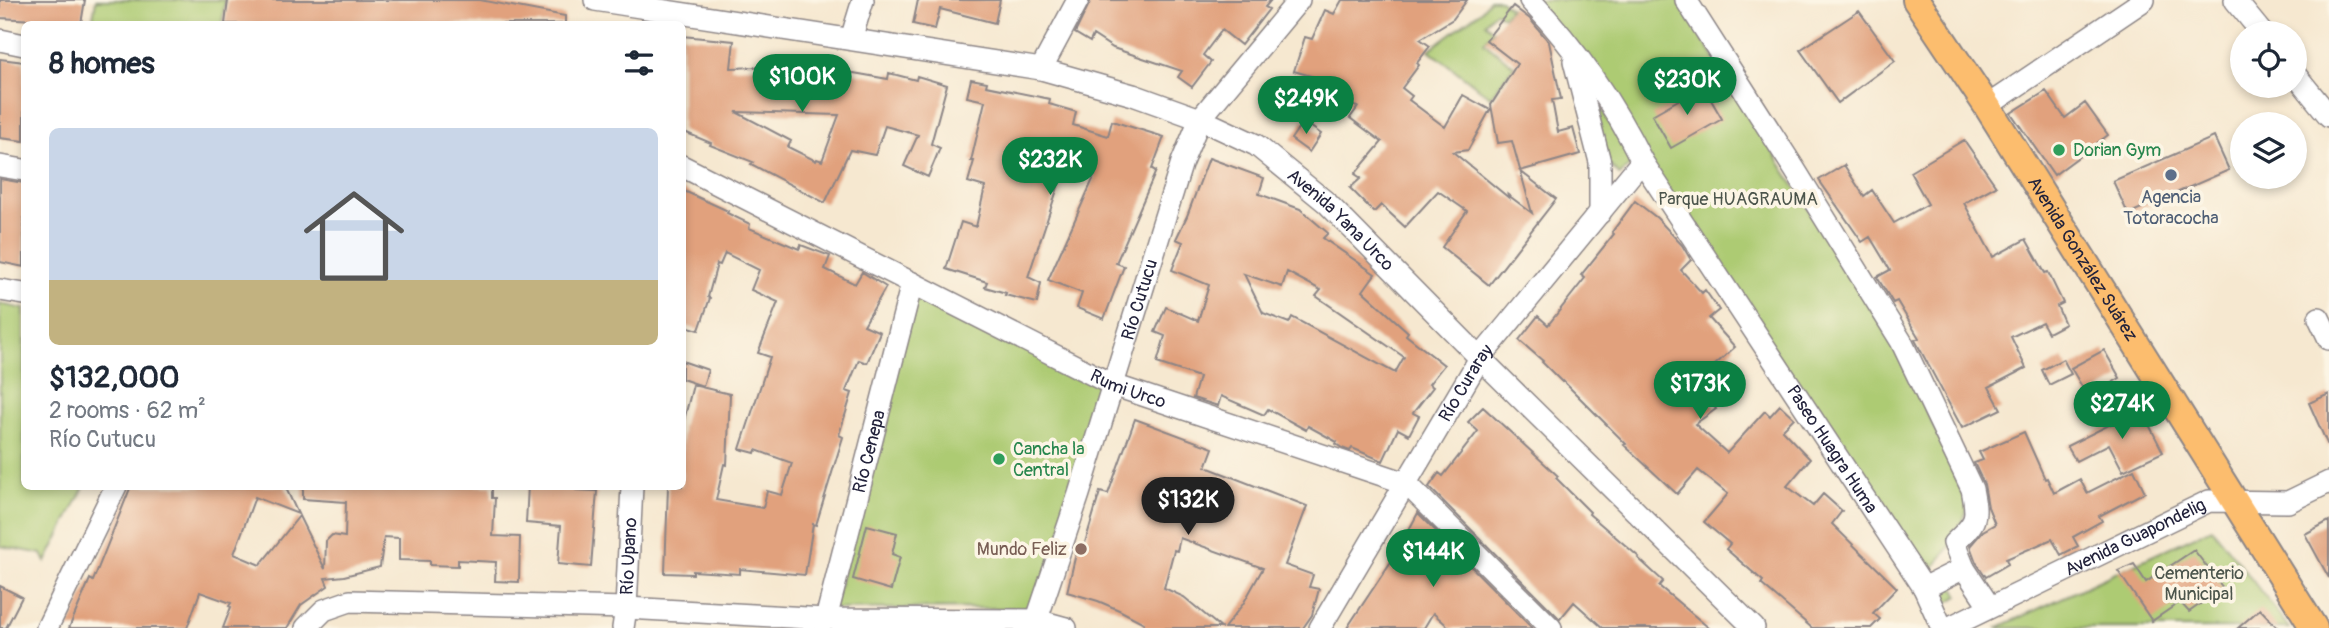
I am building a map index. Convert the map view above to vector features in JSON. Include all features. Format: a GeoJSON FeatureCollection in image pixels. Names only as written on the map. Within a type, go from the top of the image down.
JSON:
{"type":"FeatureCollection","features":[{"type":"Feature","properties":{"kind":"main road","name":"Avenida González Suárez"},"geometry":{"type":"LineString","coordinates":[[1916,0],[1987,106],[2314,628]]}},
{"type":"Feature","properties":{"kind":"street","name":"Avenida Yana Urco"},"geometry":{"type":"LineString","coordinates":[[595,0],[642,11],[851,39],[1041,69],[1133,95],[1256,145],[1327,203],[1754,628]]}},
{"type":"Feature","properties":{"kind":"street"},"geometry":{"type":"LineString","coordinates":[[851,39],[863,0]]}},
{"type":"Feature","properties":{"kind":"street"},"geometry":{"type":"LineString","coordinates":[[1041,69],[1078,0]]}},
{"type":"Feature","properties":{"kind":"street","name":"Río Cutucu"},"geometry":{"type":"LineString","coordinates":[[1035,624],[1182,162],[1200,120],[1299,0]]}},
{"type":"Feature","properties":{"kind":"street","name":"Paseo Huagra Huma"},"geometry":{"type":"LineString","coordinates":[[1530,0],[1570,45],[1620,118],[1642,161],[1924,588],[1942,628]]}},
{"type":"Feature","properties":{"kind":"street"},"geometry":{"type":"LineString","coordinates":[[1686,0],[1901,341],[1972,489],[1977,513],[1970,528],[1954,543],[1964,568],[1990,607]]}},
{"type":"Feature","properties":{"kind":"street"},"geometry":{"type":"LineString","coordinates":[[1987,106],[2144,0]]}},
{"type":"Feature","properties":{"kind":"street"},"geometry":{"type":"LineString","coordinates":[[2235,0],[2252,21]]}},
{"type":"Feature","properties":{"kind":"street"},"geometry":{"type":"LineString","coordinates":[[0,40],[21,44]]}},
{"type":"Feature","properties":{"kind":"street"},"geometry":{"type":"LineString","coordinates":[[1570,45],[1601,162],[1600,213]]}},
{"type":"Feature","properties":{"kind":"street"},"geometry":{"type":"LineString","coordinates":[[2307,89],[2329,116]]}},
{"type":"Feature","properties":{"kind":"street","name":"Río Curaray"},"geometry":{"type":"LineString","coordinates":[[1320,628],[1480,358],[1642,161]]}},
{"type":"Feature","properties":{"kind":"street"},"geometry":{"type":"LineString","coordinates":[[0,166],[21,170]]}},
{"type":"Feature","properties":{"kind":"street","name":"Rumi Urco"},"geometry":{"type":"LineString","coordinates":[[686,168],[1113,385],[1406,482],[1551,628]]}},
{"type":"Feature","properties":{"kind":"street","name":"Río Cenepa"},"geometry":{"type":"LineString","coordinates":[[826,619],[912,283]]}},
{"type":"Feature","properties":{"kind":"street"},"geometry":{"type":"LineString","coordinates":[[0,290],[21,294]]}},
{"type":"Feature","properties":{"kind":"street"},"geometry":{"type":"LineString","coordinates":[[2319,318],[2329,339]]}},
{"type":"Feature","properties":{"kind":"street","name":"Avenida Guapondelig"},"geometry":{"type":"LineString","coordinates":[[1948,628],[2209,501],[2288,502],[2329,482]]}},
{"type":"Feature","properties":{"kind":"street"},"geometry":{"type":"LineString","coordinates":[[47,628],[114,490]]}},
{"type":"Feature","properties":{"kind":"street","name":"Río Upano"},"geometry":{"type":"LineString","coordinates":[[625,618],[632,490]]}},
{"type":"Feature","properties":{"kind":"street"},"geometry":{"type":"LineString","coordinates":[[1924,588],[1964,568]]}},
{"type":"Feature","properties":{"kind":"street"},"geometry":{"type":"LineString","coordinates":[[306,628],[324,610],[350,601],[625,618],[826,619],[864,624],[1035,624],[1066,628]]}},
{"type":"Feature","properties":{"kind":"green space"},"geometry":{"type":"Polygon","coordinates":[[[96,0],[225,0],[222,21],[92,21],[96,0]]]}},
{"type":"Feature","properties":{"kind":"green space"},"geometry":{"type":"Polygon","coordinates":[[[1490,0],[1500,0],[1510,8],[1503,17],[1495,11],[1485,23],[1493,30],[1484,42],[1514,66],[1490,97],[1429,50],[1481,11],[1490,0]]]}},
{"type":"Feature","properties":{"kind":"green space","name":"Parque HUAGRAUMA"},"geometry":{"type":"Polygon","coordinates":[[[1535,0],[1678,0],[1894,345],[1966,492],[1967,511],[1953,543],[1929,573],[1925,575],[1535,0]]]}},
{"type":"Feature","properties":{"kind":"green space"},"geometry":{"type":"Polygon","coordinates":[[[1592,94],[1633,161],[1620,176],[1608,163],[1592,94]]]}},
{"type":"Feature","properties":{"kind":"green space"},"geometry":{"type":"Polygon","coordinates":[[[915,292],[1107,388],[1037,608],[833,609],[915,292]]]}},
{"type":"Feature","properties":{"kind":"green space"},"geometry":{"type":"Polygon","coordinates":[[[0,304],[21,308],[21,490],[82,490],[46,562],[42,554],[0,546],[0,304]]]}},
{"type":"Feature","properties":{"kind":"green space","name":"Cementerio Municipal"},"geometry":{"type":"Polygon","coordinates":[[[2212,528],[2289,628],[1997,628],[2212,528]]]}},
{"type":"Feature","properties":{"kind":"green space"},"geometry":{"type":"Polygon","coordinates":[[[1946,571],[1959,596],[1938,607],[1925,582],[1946,571]]]}},
{"type":"Feature","properties":{"kind":"building"},"geometry":{"type":"Polygon","coordinates":[[[0,0],[85,0],[82,21],[0,18],[0,0]]]}},
{"type":"Feature","properties":{"kind":"building"},"geometry":{"type":"Polygon","coordinates":[[[228,0],[480,0],[565,16],[565,21],[225,21],[228,0]]]}},
{"type":"Feature","properties":{"kind":"building"},"geometry":{"type":"Polygon","coordinates":[[[918,0],[1000,0],[995,23],[940,9],[935,29],[913,24],[918,0]]]}},
{"type":"Feature","properties":{"kind":"building"},"geometry":{"type":"Polygon","coordinates":[[[1091,0],[1271,0],[1265,7],[1269,9],[1241,45],[1222,30],[1203,55],[1211,62],[1192,87],[1178,77],[1182,71],[1113,48],[1093,35],[1090,42],[1075,33],[1091,0]]]}},
{"type":"Feature","properties":{"kind":"building"},"geometry":{"type":"Polygon","coordinates":[[[1342,0],[1467,0],[1453,19],[1420,39],[1430,46],[1402,88],[1412,96],[1409,100],[1445,127],[1463,95],[1490,110],[1468,150],[1453,152],[1509,198],[1508,195],[1532,213],[1520,171],[1556,199],[1489,285],[1442,247],[1467,211],[1438,191],[1405,227],[1381,205],[1374,212],[1350,188],[1361,178],[1355,174],[1382,142],[1350,118],[1358,107],[1321,98],[1328,81],[1294,71],[1305,37],[1312,39],[1325,10],[1334,14],[1342,0]]]}},
{"type":"Feature","properties":{"kind":"building"},"geometry":{"type":"Polygon","coordinates":[[[1513,6],[1530,19],[1549,42],[1561,99],[1552,100],[1558,132],[1573,128],[1580,154],[1520,171],[1512,141],[1498,143],[1491,105],[1517,64],[1486,40],[1513,6]]]}},
{"type":"Feature","properties":{"kind":"building"},"geometry":{"type":"Polygon","coordinates":[[[1859,11],[1895,61],[1838,103],[1800,50],[1859,11]]]}},
{"type":"Feature","properties":{"kind":"building"},"geometry":{"type":"Polygon","coordinates":[[[686,36],[734,41],[731,68],[784,66],[784,61],[808,63],[888,79],[889,73],[916,80],[917,76],[947,85],[931,144],[940,148],[928,177],[904,166],[918,135],[885,126],[875,155],[850,150],[825,203],[751,164],[753,162],[710,145],[711,143],[686,133],[686,36]],[[736,112],[791,141],[788,147],[816,161],[822,161],[839,115],[736,112]]]}},
{"type":"Feature","properties":{"kind":"building"},"geometry":{"type":"Polygon","coordinates":[[[0,59],[21,62],[21,141],[0,138],[0,59]]]}},
{"type":"Feature","properties":{"kind":"building"},"geometry":{"type":"Polygon","coordinates":[[[971,79],[987,82],[986,86],[1050,99],[1049,104],[1076,112],[1073,125],[1108,136],[1112,121],[1164,137],[1152,169],[1156,171],[1116,263],[1124,266],[1104,319],[1077,308],[1082,293],[1048,280],[1095,175],[1066,163],[1028,277],[1041,283],[1037,303],[1005,295],[1006,293],[985,287],[987,282],[946,269],[961,222],[976,227],[985,187],[968,182],[985,101],[967,97],[971,79]]]}},
{"type":"Feature","properties":{"kind":"building"},"geometry":{"type":"Polygon","coordinates":[[[1703,86],[1722,119],[1671,148],[1652,115],[1703,86]]]}},
{"type":"Feature","properties":{"kind":"building"},"geometry":{"type":"Polygon","coordinates":[[[2046,91],[2065,118],[2085,103],[2108,135],[2054,175],[2011,113],[2046,91]]]}},
{"type":"Feature","properties":{"kind":"building"},"geometry":{"type":"Polygon","coordinates":[[[1303,121],[1321,134],[1309,152],[1291,139],[1303,121]]]}},
{"type":"Feature","properties":{"kind":"building","name":"Agencia Totoracocha"},"geometry":{"type":"Polygon","coordinates":[[[2214,137],[2229,170],[2128,214],[2113,181],[2214,137]]]}},
{"type":"Feature","properties":{"kind":"building"},"geometry":{"type":"Polygon","coordinates":[[[1964,140],[1996,186],[1964,203],[1993,257],[2026,239],[2045,273],[2048,272],[2063,303],[2057,306],[2065,324],[2048,333],[2042,322],[2011,337],[2026,368],[1989,387],[2001,409],[1962,428],[1915,340],[1919,338],[1897,301],[1893,303],[1877,277],[1890,270],[1870,237],[1862,242],[1819,180],[1844,165],[1864,196],[1872,190],[1894,223],[1928,204],[1910,172],[1964,140]]]}},
{"type":"Feature","properties":{"kind":"building"},"geometry":{"type":"Polygon","coordinates":[[[1209,158],[1264,178],[1259,194],[1300,209],[1328,233],[1323,238],[1375,274],[1363,291],[1408,332],[1406,335],[1444,365],[1429,384],[1433,387],[1413,413],[1419,416],[1409,435],[1398,429],[1383,461],[1352,448],[1350,451],[1342,448],[1337,442],[1308,426],[1306,430],[1268,409],[1264,415],[1221,396],[1218,406],[1193,398],[1199,377],[1157,363],[1165,336],[1155,332],[1166,307],[1198,321],[1209,285],[1172,270],[1183,242],[1176,239],[1209,158]],[[1287,272],[1282,287],[1244,274],[1263,313],[1289,323],[1292,317],[1395,373],[1404,357],[1316,296],[1321,290],[1287,272]]]}},
{"type":"Feature","properties":{"kind":"building"},"geometry":{"type":"Polygon","coordinates":[[[0,179],[21,182],[21,266],[0,262],[0,179]]]}},
{"type":"Feature","properties":{"kind":"building"},"geometry":{"type":"Polygon","coordinates":[[[686,192],[728,211],[727,213],[750,224],[749,228],[799,249],[801,245],[830,256],[825,269],[855,284],[862,272],[886,287],[864,325],[880,332],[867,363],[859,360],[846,391],[852,393],[839,435],[843,437],[816,525],[813,524],[805,575],[740,569],[740,574],[693,571],[693,574],[665,573],[668,490],[686,490],[686,412],[693,385],[730,394],[727,465],[724,464],[716,500],[763,508],[767,491],[782,495],[792,463],[756,450],[755,453],[740,449],[770,357],[758,353],[778,302],[751,290],[759,270],[725,253],[720,265],[717,264],[708,297],[710,298],[699,330],[686,326],[686,192]]]}},
{"type":"Feature","properties":{"kind":"building"},"geometry":{"type":"Polygon","coordinates":[[[1635,201],[1657,218],[1682,245],[1691,260],[1681,270],[1702,293],[1705,290],[1719,310],[1709,318],[1735,347],[1697,381],[1716,409],[1695,424],[1727,453],[1765,411],[1770,416],[1780,405],[1794,418],[1782,430],[1810,459],[1787,486],[1813,506],[1823,494],[1842,511],[1832,524],[1897,588],[1873,613],[1880,619],[1871,628],[1812,628],[1761,584],[1763,581],[1726,549],[1730,544],[1704,522],[1728,494],[1698,470],[1677,494],[1519,340],[1538,316],[1548,325],[1585,278],[1581,275],[1614,234],[1612,232],[1635,201]]]}},
{"type":"Feature","properties":{"kind":"building"},"geometry":{"type":"Polygon","coordinates":[[[2104,350],[2120,378],[2088,397],[2071,368],[2104,350]]]}},
{"type":"Feature","properties":{"kind":"building"},"geometry":{"type":"Polygon","coordinates":[[[2063,359],[2071,374],[2049,385],[2042,370],[2063,359]]]}},
{"type":"Feature","properties":{"kind":"building"},"geometry":{"type":"Polygon","coordinates":[[[686,362],[708,370],[703,386],[686,380],[686,362]]]}},
{"type":"Feature","properties":{"kind":"building"},"geometry":{"type":"Polygon","coordinates":[[[2329,394],[2329,448],[2309,403],[2329,394]]]}},
{"type":"Feature","properties":{"kind":"building"},"geometry":{"type":"Polygon","coordinates":[[[1483,407],[1558,476],[1556,478],[1589,514],[1663,581],[1659,586],[1709,628],[1603,628],[1574,602],[1560,619],[1429,487],[1439,473],[1443,476],[1478,431],[1468,422],[1483,407]]]}},
{"type":"Feature","properties":{"kind":"building"},"geometry":{"type":"Polygon","coordinates":[[[2141,409],[2163,452],[2123,471],[2109,444],[2076,461],[2067,446],[2141,409]]]}},
{"type":"Feature","properties":{"kind":"building"},"geometry":{"type":"Polygon","coordinates":[[[1135,419],[1213,448],[1206,467],[1307,506],[1285,565],[1313,575],[1309,587],[1319,589],[1312,615],[1303,628],[1224,628],[1243,604],[1263,568],[1180,538],[1164,588],[1184,597],[1221,628],[1142,628],[1144,623],[1119,610],[1067,592],[1078,545],[1084,546],[1100,492],[1108,494],[1135,419]]]}},
{"type":"Feature","properties":{"kind":"building"},"geometry":{"type":"Polygon","coordinates":[[[2024,432],[2054,493],[2080,479],[2087,493],[2134,469],[2145,492],[2099,516],[2102,521],[2073,537],[2078,546],[2061,555],[2052,539],[2006,559],[2008,564],[1986,577],[1970,546],[1983,531],[1995,524],[1988,507],[1984,484],[1974,463],[1983,460],[1979,452],[2024,432]]]}},
{"type":"Feature","properties":{"kind":"building"},"geometry":{"type":"Polygon","coordinates":[[[129,490],[287,490],[298,514],[255,497],[234,554],[260,565],[299,516],[325,569],[326,541],[332,535],[345,537],[346,502],[303,499],[303,490],[492,490],[492,498],[495,498],[493,536],[520,537],[519,582],[495,581],[496,562],[458,560],[458,566],[430,565],[430,561],[399,560],[399,538],[384,537],[380,567],[325,578],[328,586],[301,605],[287,628],[223,628],[231,603],[200,592],[187,628],[69,628],[90,579],[93,581],[129,490]]]}},
{"type":"Feature","properties":{"kind":"building"},"geometry":{"type":"Polygon","coordinates":[[[528,490],[597,491],[591,567],[558,564],[561,526],[526,523],[528,490]]]}},
{"type":"Feature","properties":{"kind":"building"},"geometry":{"type":"Polygon","coordinates":[[[1418,513],[1532,628],[1450,628],[1433,613],[1424,628],[1347,628],[1396,554],[1418,513]]]}},
{"type":"Feature","properties":{"kind":"building"},"geometry":{"type":"Polygon","coordinates":[[[2329,521],[2329,578],[2305,534],[2329,521]]]}},
{"type":"Feature","properties":{"kind":"building"},"geometry":{"type":"Polygon","coordinates":[[[867,525],[897,533],[892,554],[900,557],[891,590],[853,579],[867,525]]]}},
{"type":"Feature","properties":{"kind":"building"},"geometry":{"type":"Polygon","coordinates":[[[2194,550],[2223,588],[2189,612],[2180,602],[2152,621],[2118,571],[2134,564],[2146,582],[2194,550]]]}},
{"type":"Feature","properties":{"kind":"building"},"geometry":{"type":"Polygon","coordinates":[[[0,586],[22,597],[6,628],[0,628],[0,586]]]}},
{"type":"Feature","properties":{"kind":"building"},"geometry":{"type":"Polygon","coordinates":[[[2260,609],[2278,628],[2238,628],[2260,609]]]}},
{"type":"Feature","properties":{"kind":"place","name":"Dorian Gym"},"geometry":{"type":"Point","coordinates":[2059,150]}},
{"type":"Feature","properties":{"kind":"place","name":"Agencia Totoracocha"},"geometry":{"type":"Point","coordinates":[2171,175]}},
{"type":"Feature","properties":{"kind":"place","name":"Cancha la Central"},"geometry":{"type":"Point","coordinates":[999,459]}},
{"type":"Feature","properties":{"kind":"place","name":"Mundo Feliz"},"geometry":{"type":"Point","coordinates":[1081,549]}}]}
